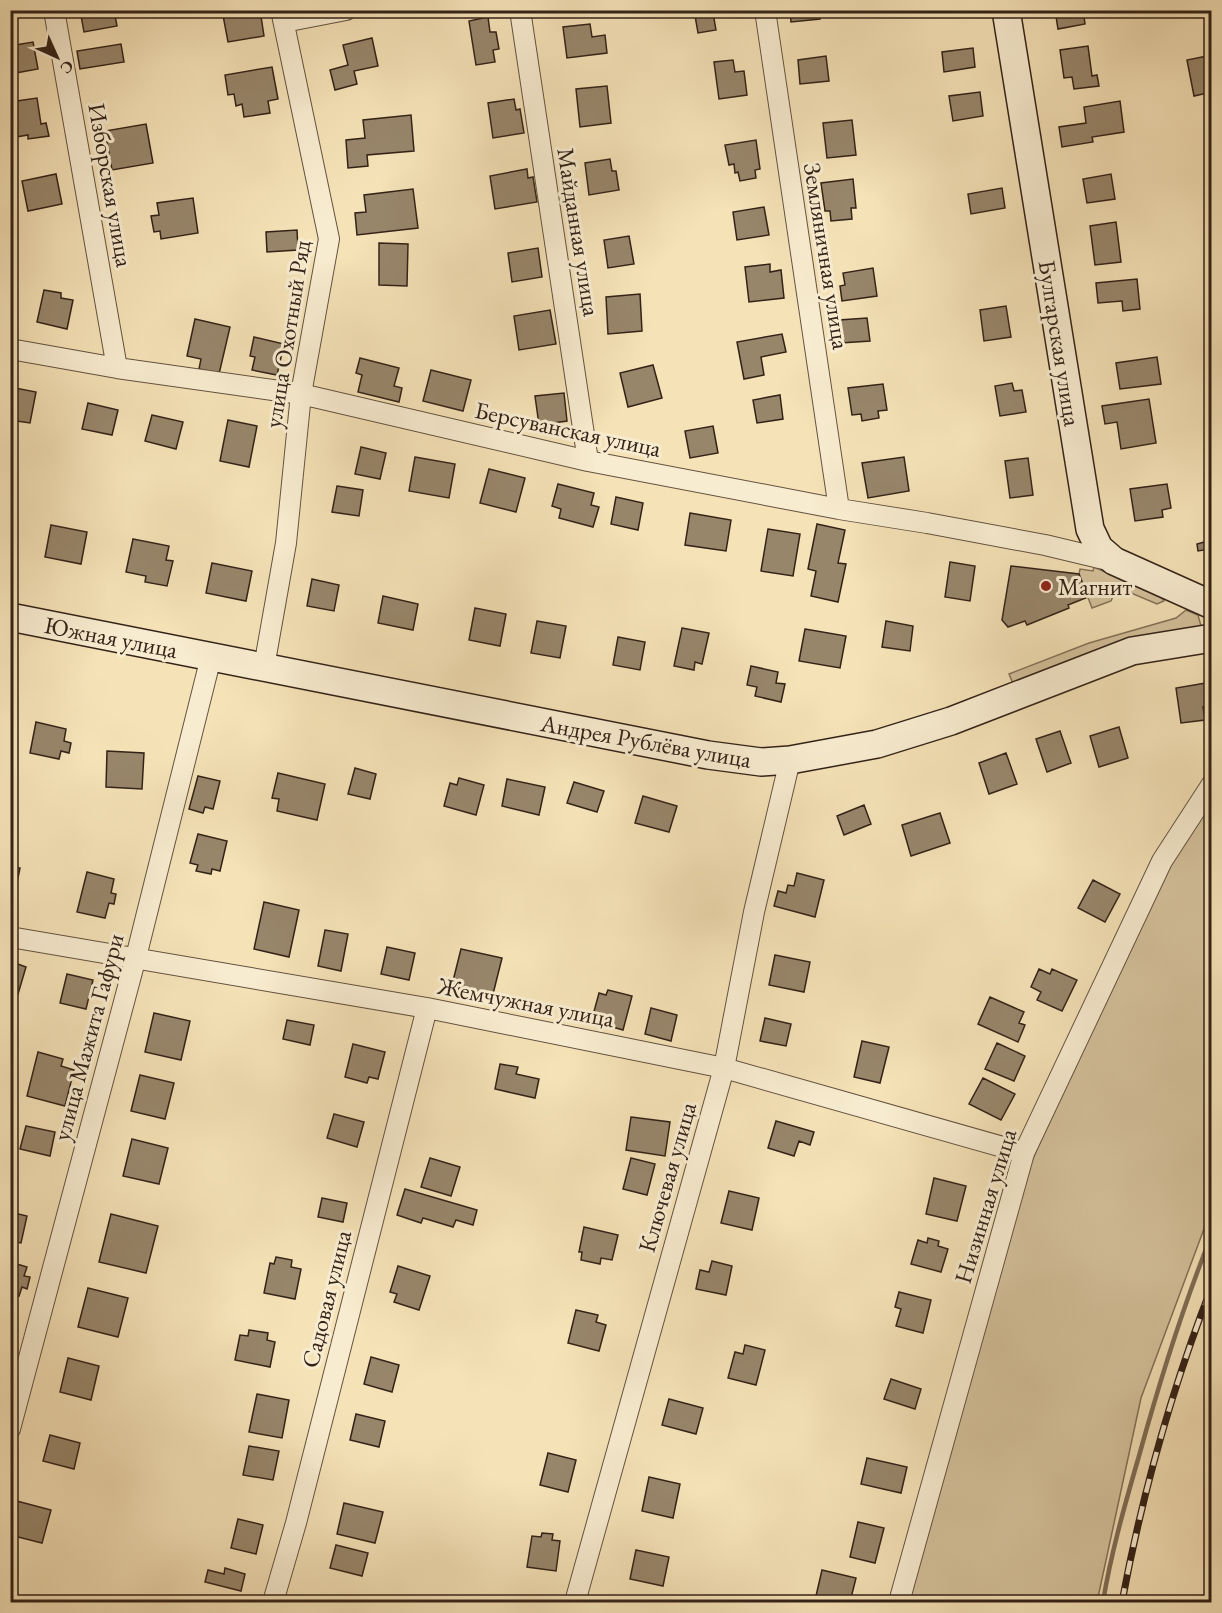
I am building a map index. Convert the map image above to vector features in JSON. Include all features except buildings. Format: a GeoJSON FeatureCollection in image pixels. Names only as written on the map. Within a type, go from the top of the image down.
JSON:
{"type":"FeatureCollection","features":[{"type":"Feature","properties":{"kind":"street","name":"Изборская улица"},"geometry":{"type":"LineString","coordinates":[[54,10],[117,368]]}},
{"type":"Feature","properties":{"kind":"street"},"geometry":{"type":"LineString","coordinates":[[282,16],[346,10]]}},
{"type":"Feature","properties":{"kind":"street","name":"Майданная улица"},"geometry":{"type":"LineString","coordinates":[[520,10],[588,461]]}},
{"type":"Feature","properties":{"kind":"street","name":"Земляничная улица"},"geometry":{"type":"LineString","coordinates":[[765,10],[839,509]]}},
{"type":"Feature","properties":{"kind":"street","name":"Булгарская улица"},"geometry":{"type":"LineString","coordinates":[[1006,10],[1090,529],[1099,548],[1114,561],[1212,605]]}},
{"type":"Feature","properties":{"kind":"street","name":"улица Охотный Ряд"},"geometry":{"type":"LineString","coordinates":[[264,667],[286,543],[301,394],[329,239],[282,16]]}},
{"type":"Feature","properties":{"kind":"street","name":"Берсуванская улица"},"geometry":{"type":"LineString","coordinates":[[10,349],[117,368],[301,394],[588,461],[839,509],[1045,545],[1114,561]]}},
{"type":"Feature","properties":{"kind":"street","name":"Южная улица"},"geometry":{"type":"LineString","coordinates":[[10,617],[212,657]]}},
{"type":"Feature","properties":{"kind":"street","name":"Андрея Рублёва улица"},"geometry":{"type":"LineString","coordinates":[[212,657],[708,755],[761,762],[790,760],[877,744],[951,721],[1132,651],[1212,638]]}},
{"type":"Feature","properties":{"kind":"street","name":"улица Мажита Гафури"},"geometry":{"type":"LineString","coordinates":[[10,1429],[136,957],[212,657]]}},
{"type":"Feature","properties":{"kind":"street","name":"Ключевая улица"},"geometry":{"type":"LineString","coordinates":[[575,1602],[724,1068],[753,912],[790,760]]}},
{"type":"Feature","properties":{"kind":"street","name":"Низинная улица"},"geometry":{"type":"LineString","coordinates":[[899,1602],[1024,1153],[1162,861],[1212,784]]}},
{"type":"Feature","properties":{"kind":"street","name":"Жемчужная улица"},"geometry":{"type":"LineString","coordinates":[[10,937],[427,1008],[724,1068],[1024,1153]]}},
{"type":"Feature","properties":{"kind":"street","name":"Садовая улица"},"geometry":{"type":"LineString","coordinates":[[273,1602],[296,1523],[427,1008]]}},
{"type":"Feature","properties":{"kind":"shaded area"},"geometry":{"type":"Polygon","coordinates":[[[1094,567],[1162,598],[1164,601],[1157,604],[1117,587],[1111,601],[1092,608],[1079,574],[1080,569],[1093,571],[1094,567]]]}},
{"type":"Feature","properties":{"kind":"shaded area"},"geometry":{"type":"Polygon","coordinates":[[[1186,610],[1198,615],[1201,626],[1014,686],[1009,674],[1089,643],[1176,618],[1186,610]]]}},
{"type":"Feature","properties":{"kind":"shaded area"},"geometry":{"type":"Polygon","coordinates":[[[1211,799],[1211,1210],[1141,1398],[1097,1602],[902,1602],[1018,1192],[1146,904],[1211,799]]]}},
{"type":"Feature","properties":{"kind":"waterway"},"geometry":{"type":"LineString","coordinates":[[1103,1602],[1119,1529],[1155,1399],[1212,1234]]}},
{"type":"Feature","properties":{"kind":"railway"},"geometry":{"type":"LineString","coordinates":[[1122,1602],[1139,1522],[1171,1403],[1212,1286]]}},
{"type":"Feature","properties":{"kind":"place","name":"Магнит"},"geometry":{"type":"Point","coordinates":[1046,586]}}]}
